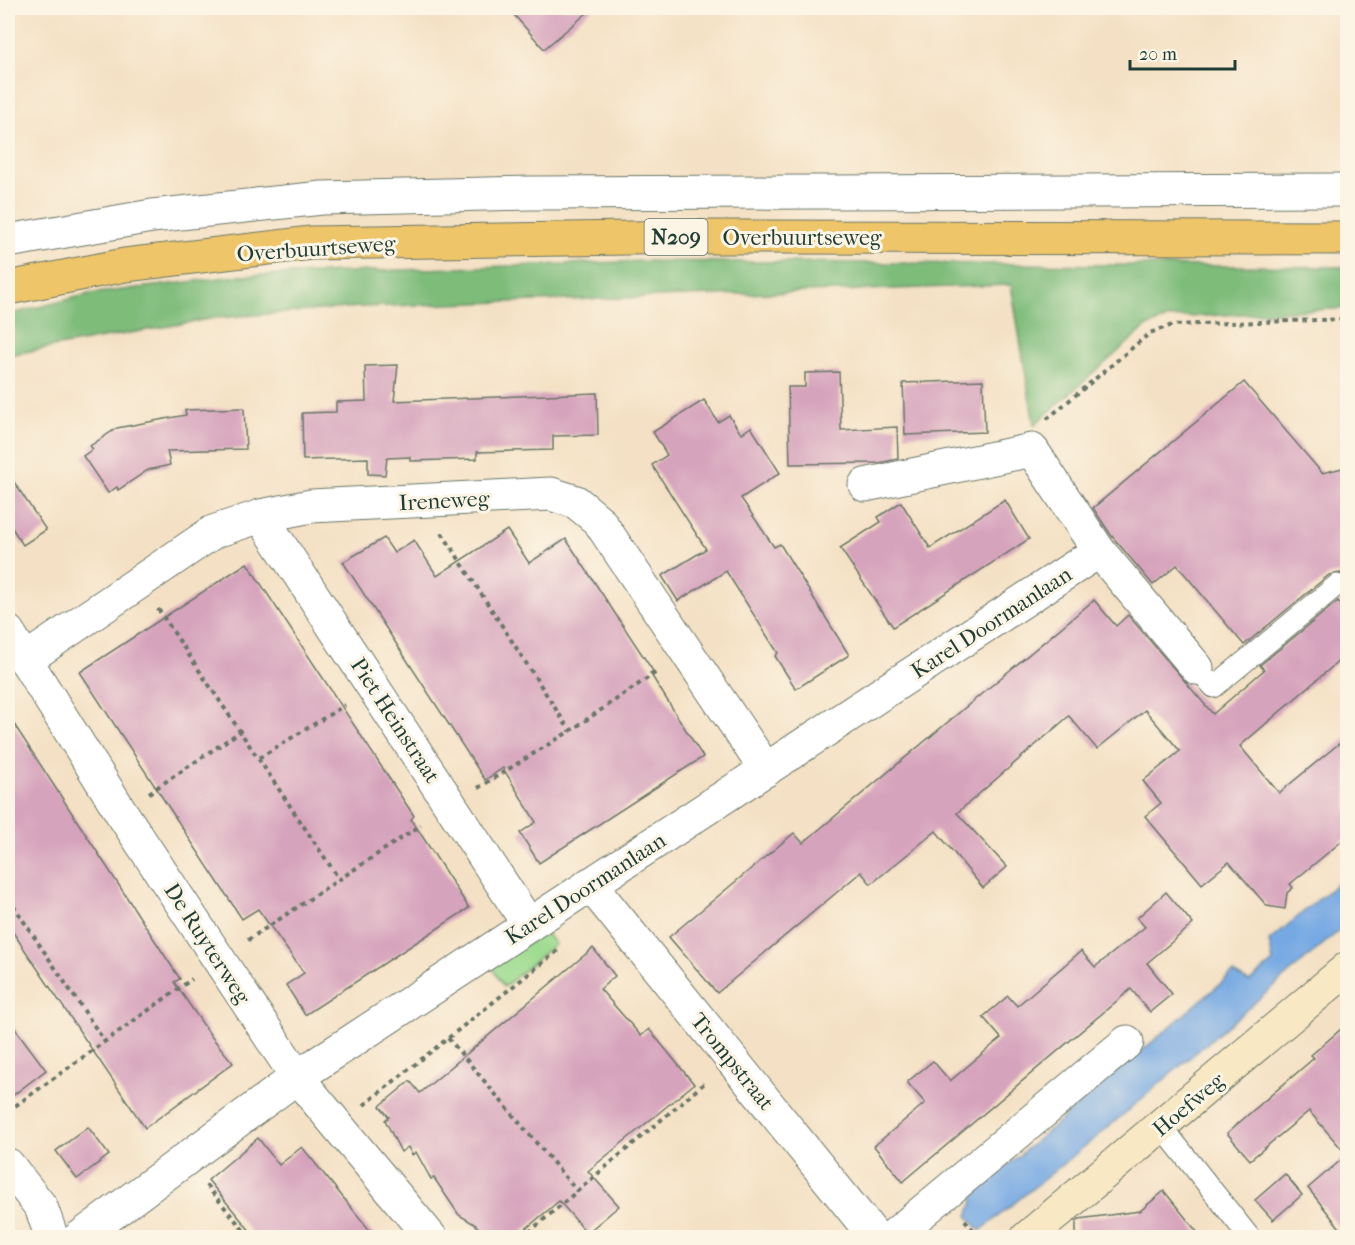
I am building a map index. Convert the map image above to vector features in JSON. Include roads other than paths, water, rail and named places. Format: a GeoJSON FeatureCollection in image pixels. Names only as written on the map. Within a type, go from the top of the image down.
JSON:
{"type":"FeatureCollection","features":[{"type":"Feature","properties":{"kind":"main road","name":"Overbuurtseweg"},"geometry":{"type":"LineString","coordinates":[[8,288],[125,265],[311,243],[694,237],[1347,238]]}},
{"type":"Feature","properties":{"kind":"street","name":"Overbuurtseweg"},"geometry":{"type":"LineString","coordinates":[[8,242],[152,216],[322,198],[530,193],[1347,190]]}},
{"type":"Feature","properties":{"kind":"street"},"geometry":{"type":"LineString","coordinates":[[865,485],[1032,450],[1099,552],[1197,668]]}},
{"type":"Feature","properties":{"kind":"street","name":"Ireneweg"},"geometry":{"type":"LineString","coordinates":[[25,660],[213,532],[261,516],[311,506],[551,494],[576,502],[599,521],[766,770]]}},
{"type":"Feature","properties":{"kind":"street","name":"Piet Heinstraat"},"geometry":{"type":"LineString","coordinates":[[261,516],[375,686],[529,925]]}},
{"type":"Feature","properties":{"kind":"street","name":"Karel Doormanlaan"},"geometry":{"type":"LineString","coordinates":[[79,1238],[297,1077],[1099,552]]}},
{"type":"Feature","properties":{"kind":"street","name":"De Ruyterweg"},"geometry":{"type":"LineString","coordinates":[[8,632],[121,812],[297,1077],[431,1238]]}},
{"type":"Feature","properties":{"kind":"street","name":"Trompstraat"},"geometry":{"type":"LineString","coordinates":[[590,884],[876,1238]]}},
{"type":"Feature","properties":{"kind":"street","name":"Hoefweg"},"geometry":{"type":"LineString","coordinates":[[1027,1238],[1162,1127],[1347,968]]}},
{"type":"Feature","properties":{"kind":"street"},"geometry":{"type":"LineString","coordinates":[[891,1238],[1127,1042]]}},
{"type":"Feature","properties":{"kind":"street"},"geometry":{"type":"LineString","coordinates":[[8,1165],[41,1207],[52,1238]]}},
{"type":"Feature","properties":{"kind":"lane"},"geometry":{"type":"LineString","coordinates":[[1197,668],[1214,687],[1337,585]]}},
{"type":"Feature","properties":{"kind":"lane"},"geometry":{"type":"LineString","coordinates":[[1162,1127],[1250,1238]]}},
{"type":"Feature","properties":{"kind":"water"},"geometry":{"type":"Polygon","coordinates":[[[1347,875],[1347,924],[1105,1130],[980,1231],[968,1216],[976,1192],[1233,973],[1249,982],[1273,962],[1269,941],[1347,875]]]}}]}
